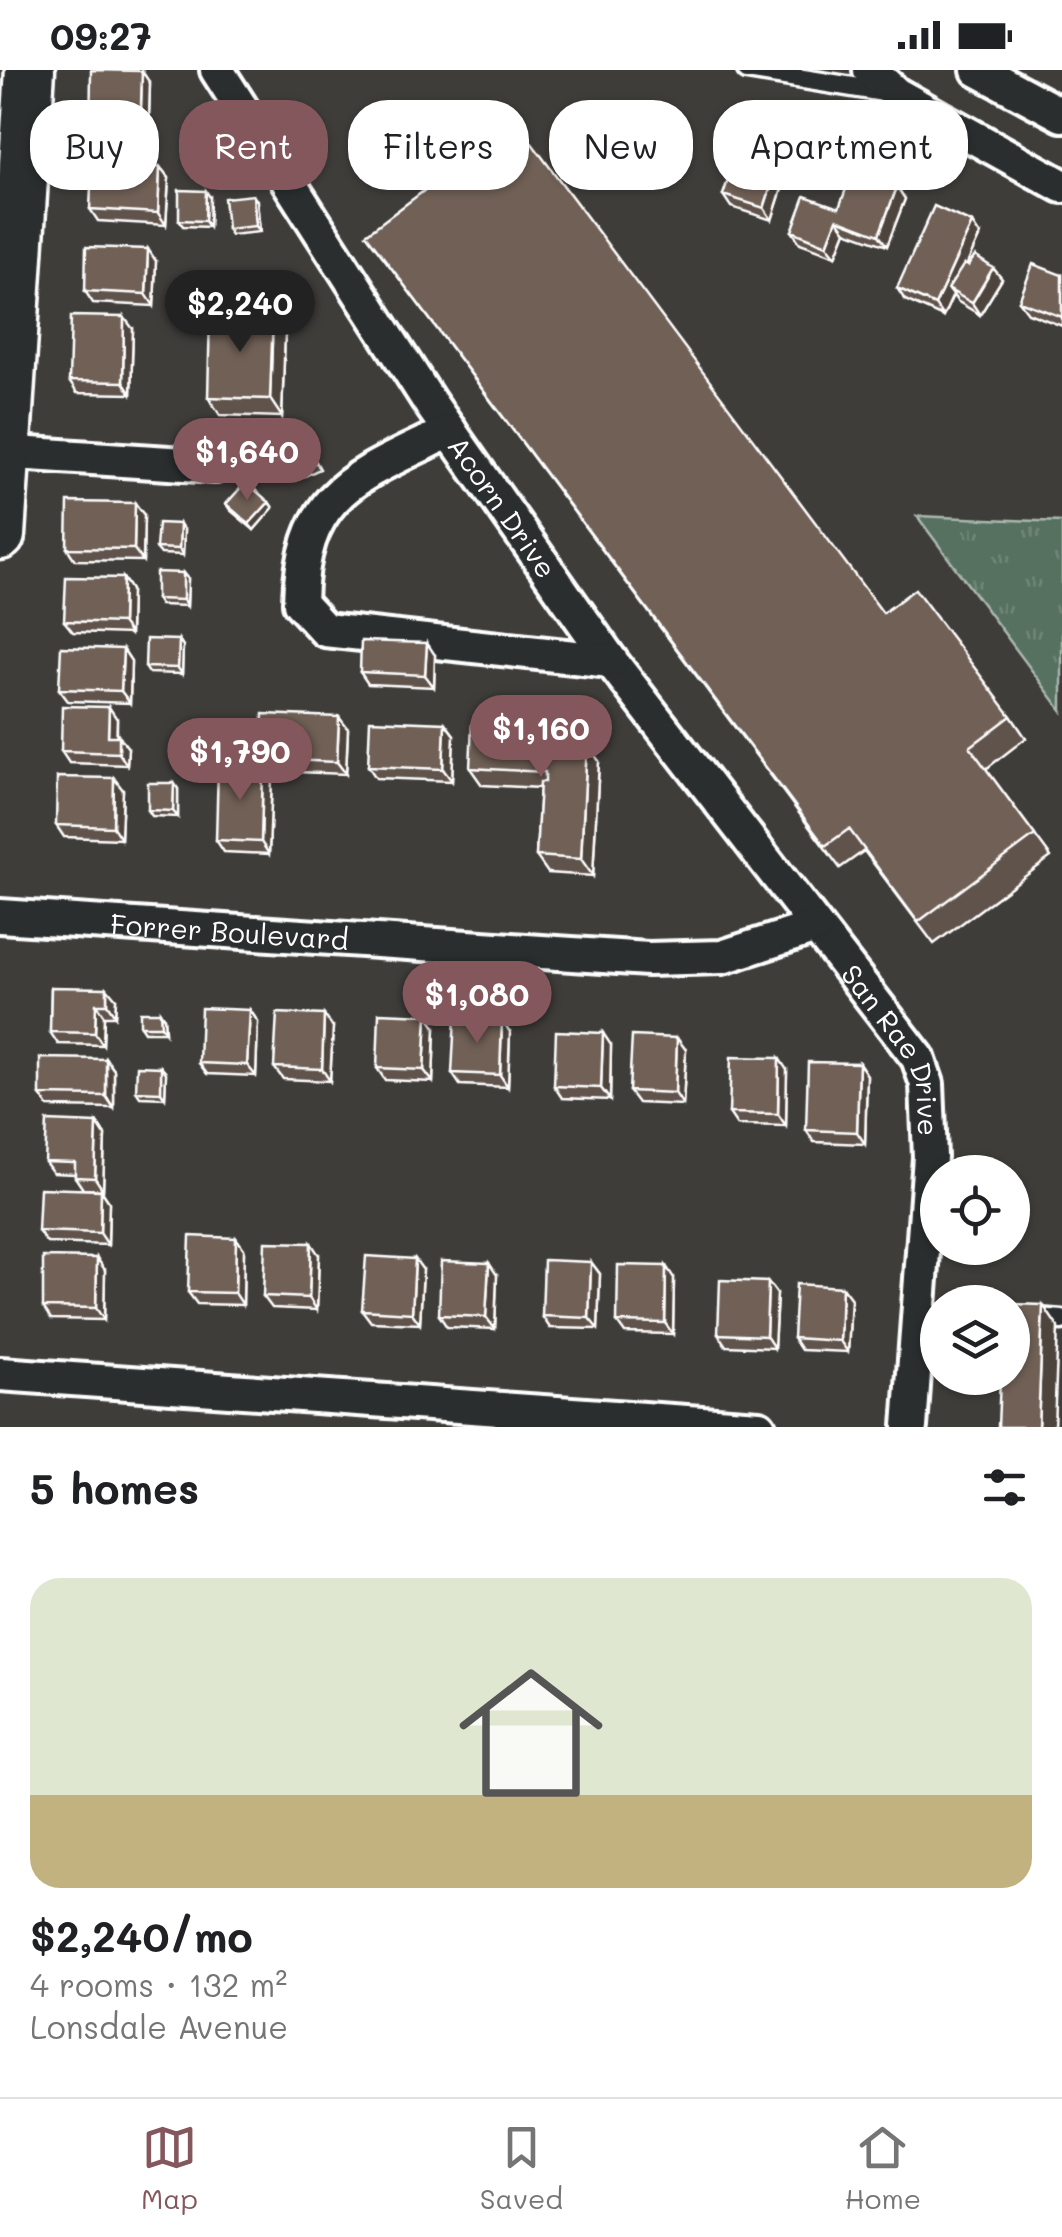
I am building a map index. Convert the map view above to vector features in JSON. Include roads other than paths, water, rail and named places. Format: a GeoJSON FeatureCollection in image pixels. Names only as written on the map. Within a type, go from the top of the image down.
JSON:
{"type":"FeatureCollection","features":[{"type":"Feature","properties":{"kind":"main road"},"geometry":{"type":"LineString","coordinates":[[0,534],[2,453],[30,70]]}},
{"type":"Feature","properties":{"kind":"street","name":"Acorn Drive"},"geometry":{"type":"LineString","coordinates":[[218,70],[450,432],[612,661],[816,927]]}},
{"type":"Feature","properties":{"kind":"street"},"geometry":{"type":"LineString","coordinates":[[870,70],[896,94],[1062,186]]}},
{"type":"Feature","properties":{"kind":"street"},"geometry":{"type":"LineString","coordinates":[[978,70],[1062,115]]}},
{"type":"Feature","properties":{"kind":"street"},"geometry":{"type":"LineString","coordinates":[[450,432],[364,474],[319,512],[301,559],[300,603],[325,630],[612,661]]}},
{"type":"Feature","properties":{"kind":"street"},"geometry":{"type":"LineString","coordinates":[[2,453],[215,466]]}},
{"type":"Feature","properties":{"kind":"street","name":"Forrer Boulevard"},"geometry":{"type":"LineString","coordinates":[[0,916],[648,959],[722,957],[816,927]]}},
{"type":"Feature","properties":{"kind":"street","name":"San Rae Drive"},"geometry":{"type":"LineString","coordinates":[[816,927],[904,1035],[927,1084],[928,1285]]}},
{"type":"Feature","properties":{"kind":"street","name":"San Rae Drive"},"geometry":{"type":"LineString","coordinates":[[910,1427],[920,1361]]}},
{"type":"Feature","properties":{"kind":"street"},"geometry":{"type":"LineString","coordinates":[[0,1374],[759,1427]]}},
{"type":"Feature","properties":{"kind":"lane"},"geometry":{"type":"LineString","coordinates":[[747,70],[814,84],[896,94]]}},
{"type":"Feature","properties":{"kind":"lane"},"geometry":{"type":"LineString","coordinates":[[1030,1317],[1062,1320]]}}]}
